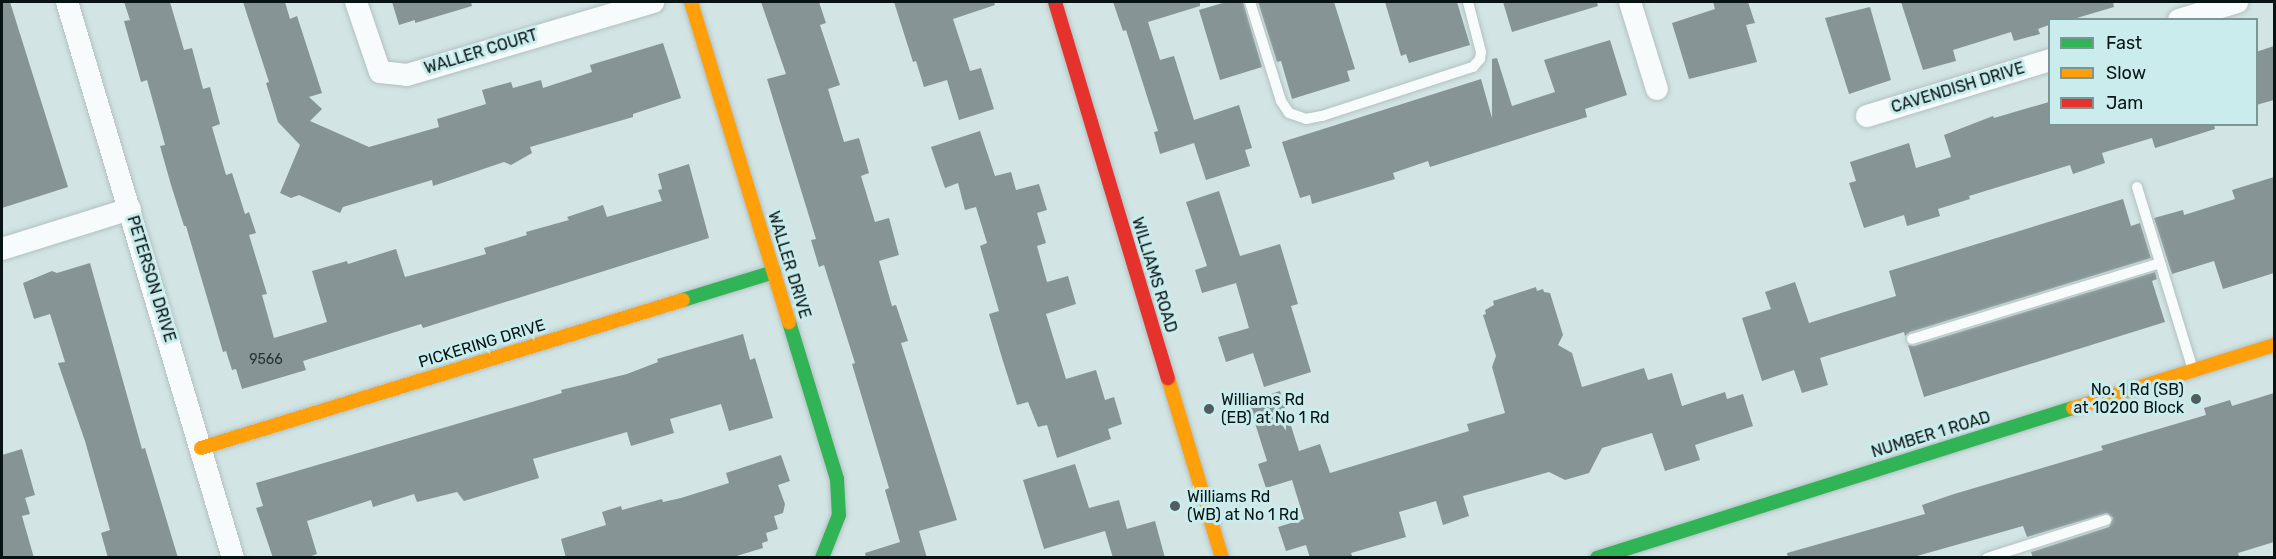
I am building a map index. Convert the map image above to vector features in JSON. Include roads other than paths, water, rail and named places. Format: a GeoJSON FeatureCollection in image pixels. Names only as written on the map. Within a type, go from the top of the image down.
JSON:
{"type":"FeatureCollection","features":[{"type":"Feature","properties":{"kind":"street","name":"PETERSON DRIVE"},"geometry":{"type":"LineString","coordinates":[[67,2],[233,558]]}},
{"type":"Feature","properties":{"kind":"street","name":"WALLER COURT"},"geometry":{"type":"LineString","coordinates":[[356,2],[380,72],[407,75],[653,2]]}},
{"type":"Feature","properties":{"kind":"street","name":"WALLER DRIVE"},"geometry":{"type":"LineString","coordinates":[[691,2],[837,479],[839,514],[831,540],[822,558]]}},
{"type":"Feature","properties":{"kind":"street","name":"WILLIAMS ROAD"},"geometry":{"type":"LineString","coordinates":[[1055,2],[1222,558]]}},
{"type":"Feature","properties":{"kind":"street"},"geometry":{"type":"LineString","coordinates":[[1630,2],[1657,88]]}},
{"type":"Feature","properties":{"kind":"street"},"geometry":{"type":"LineString","coordinates":[[2185,18],[2237,2]]}},
{"type":"Feature","properties":{"kind":"street","name":"CAVENDISH DRIVE"},"geometry":{"type":"LineString","coordinates":[[1867,116],[2048,60]]}},
{"type":"Feature","properties":{"kind":"street"},"geometry":{"type":"LineString","coordinates":[[2,249],[130,209]]}},
{"type":"Feature","properties":{"kind":"street","name":"PICKERING DRIVE"},"geometry":{"type":"LineString","coordinates":[[201,448],[774,272]]}},
{"type":"Feature","properties":{"kind":"street","name":"NUMBER 1 ROAD"},"geometry":{"type":"LineString","coordinates":[[1598,558],[2274,345]]}},
{"type":"Feature","properties":{"kind":"lane"},"geometry":{"type":"LineString","coordinates":[[1251,2],[1281,101],[1289,113],[1306,119],[1473,67],[1480,59],[1481,52],[1468,2]]}},
{"type":"Feature","properties":{"kind":"lane"},"geometry":{"type":"LineString","coordinates":[[2137,187],[2193,370]]}},
{"type":"Feature","properties":{"kind":"lane"},"geometry":{"type":"LineString","coordinates":[[1912,339],[2160,263]]}},
{"type":"Feature","properties":{"kind":"lane"},"geometry":{"type":"LineString","coordinates":[[1987,558],[2011,554],[2106,520]]}},
{"type":"Feature","properties":{"kind":"place","name":"No. 1 Rd (SB) at 10200 Block"},"geometry":{"type":"Point","coordinates":[2196,399]}},
{"type":"Feature","properties":{"kind":"place","name":"Williams Rd (EB) at No 1 Rd"},"geometry":{"type":"Point","coordinates":[1209,409]}},
{"type":"Feature","properties":{"kind":"place","name":"Williams Rd (WB) at No 1 Rd"},"geometry":{"type":"Point","coordinates":[1175,506]}}]}
